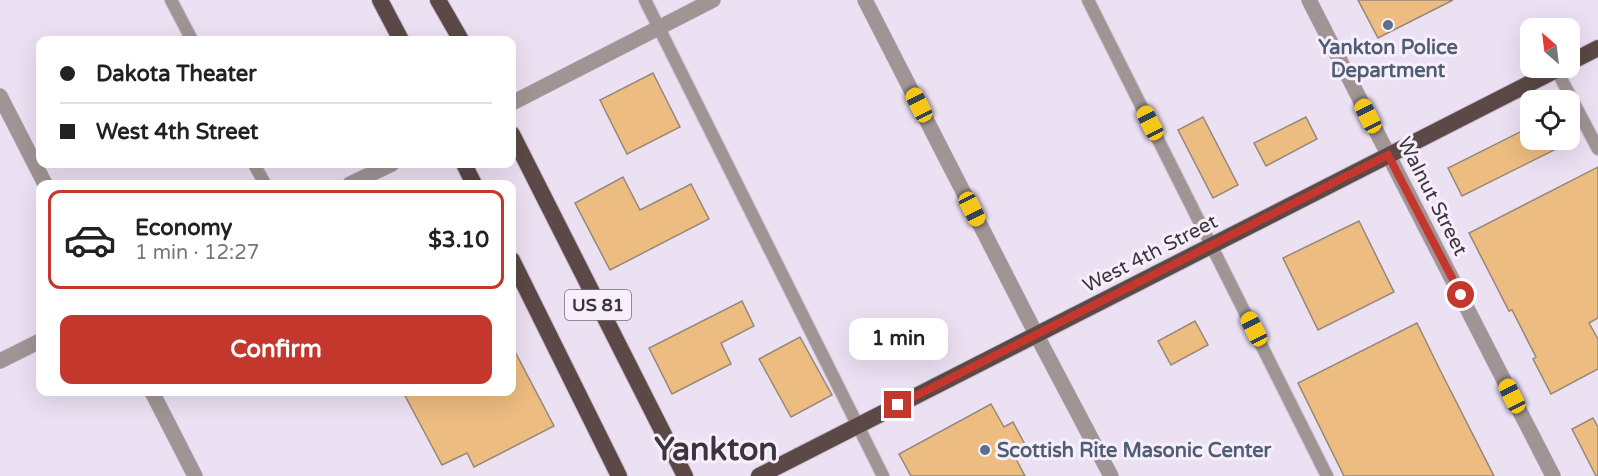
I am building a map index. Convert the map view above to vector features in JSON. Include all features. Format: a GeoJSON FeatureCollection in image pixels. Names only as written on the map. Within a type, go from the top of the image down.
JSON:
{"type":"FeatureCollection","features":[{"type":"Feature","properties":{"kind":"highway"},"geometry":{"type":"LineString","coordinates":[[380,0],[399,36]]}},
{"type":"Feature","properties":{"kind":"highway"},"geometry":{"type":"LineString","coordinates":[[438,0],[459,36]]}},
{"type":"Feature","properties":{"kind":"highway","name":"West 4th Street"},"geometry":{"type":"LineString","coordinates":[[1580,58],[1598,48]]}},
{"type":"Feature","properties":{"kind":"highway","name":"West 4th Street"},"geometry":{"type":"LineString","coordinates":[[759,476],[1540,78]]}},
{"type":"Feature","properties":{"kind":"highway","name":"US 81"},"geometry":{"type":"LineString","coordinates":[[516,142],[685,476]]}},
{"type":"Feature","properties":{"kind":"highway","name":"US 81"},"geometry":{"type":"LineString","coordinates":[[516,268],[619,476]]}},
{"type":"Feature","properties":{"kind":"street"},"geometry":{"type":"LineString","coordinates":[[516,101],[713,0]]}},
{"type":"Feature","properties":{"kind":"street"},"geometry":{"type":"LineString","coordinates":[[865,0],[1111,476]]}},
{"type":"Feature","properties":{"kind":"street","name":"Walnut Street"},"geometry":{"type":"LineString","coordinates":[[1309,0],[1553,476]]}},
{"type":"Feature","properties":{"kind":"street"},"geometry":{"type":"LineString","coordinates":[[0,96],[36,166]]}},
{"type":"Feature","properties":{"kind":"street"},"geometry":{"type":"LineString","coordinates":[[358,180],[384,168]]}},
{"type":"Feature","properties":{"kind":"street"},"geometry":{"type":"LineString","coordinates":[[0,361],[36,343]]}},
{"type":"Feature","properties":{"kind":"street"},"geometry":{"type":"LineString","coordinates":[[154,396],[195,476]]}},
{"type":"Feature","properties":{"kind":"lane"},"geometry":{"type":"LineString","coordinates":[[171,0],[190,36]]}},
{"type":"Feature","properties":{"kind":"lane"},"geometry":{"type":"LineString","coordinates":[[645,0],[884,476]]}},
{"type":"Feature","properties":{"kind":"lane"},"geometry":{"type":"LineString","coordinates":[[1088,0],[1327,476]]}},
{"type":"Feature","properties":{"kind":"lane"},"geometry":{"type":"LineString","coordinates":[[1567,78],[1598,149]]}},
{"type":"Feature","properties":{"kind":"building","name":"Yankton Police Department"},"geometry":{"type":"Polygon","coordinates":[[[1358,0],[1453,0],[1378,38],[1358,0]]]}},
{"type":"Feature","properties":{"kind":"building"},"geometry":{"type":"Polygon","coordinates":[[[653,73],[680,127],[627,154],[600,100],[653,73]]]}},
{"type":"Feature","properties":{"kind":"building"},"geometry":{"type":"Polygon","coordinates":[[[1203,117],[1238,185],[1213,198],[1178,130],[1203,117]]]}},
{"type":"Feature","properties":{"kind":"building"},"geometry":{"type":"Polygon","coordinates":[[[1306,117],[1317,139],[1266,166],[1254,143],[1306,117]]]}},
{"type":"Feature","properties":{"kind":"building"},"geometry":{"type":"Polygon","coordinates":[[[1520,132],[1520,150],[1554,150],[1462,196],[1448,168],[1520,132]]]}},
{"type":"Feature","properties":{"kind":"building"},"geometry":{"type":"Polygon","coordinates":[[[1598,167],[1598,318],[1589,323],[1598,339],[1598,369],[1551,394],[1533,359],[1536,357],[1512,310],[1509,311],[1469,233],[1598,167]]]}},
{"type":"Feature","properties":{"kind":"building"},"geometry":{"type":"Polygon","coordinates":[[[623,177],[640,210],[691,184],[709,219],[610,270],[575,203],[623,177]]]}},
{"type":"Feature","properties":{"kind":"building"},"geometry":{"type":"Polygon","coordinates":[[[1359,221],[1394,292],[1318,330],[1283,258],[1359,221]]]}},
{"type":"Feature","properties":{"kind":"building"},"geometry":{"type":"Polygon","coordinates":[[[742,301],[754,326],[721,343],[731,364],[672,394],[649,348],[742,301]]]}},
{"type":"Feature","properties":{"kind":"building"},"geometry":{"type":"Polygon","coordinates":[[[1195,321],[1208,345],[1171,365],[1158,341],[1195,321]]]}},
{"type":"Feature","properties":{"kind":"building"},"geometry":{"type":"Polygon","coordinates":[[[1417,323],[1494,476],[1344,476],[1298,383],[1417,323]]]}},
{"type":"Feature","properties":{"kind":"building"},"geometry":{"type":"Polygon","coordinates":[[[800,337],[832,395],[791,417],[759,359],[800,337]]]}},
{"type":"Feature","properties":{"kind":"building"},"geometry":{"type":"Polygon","coordinates":[[[516,354],[554,426],[474,467],[467,453],[442,465],[405,396],[516,396],[516,354]]]}},
{"type":"Feature","properties":{"kind":"building"},"geometry":{"type":"Polygon","coordinates":[[[991,404],[1004,427],[1013,422],[1029,452],[1016,459],[1025,476],[911,476],[899,454],[991,404]]]}},
{"type":"Feature","properties":{"kind":"building"},"geometry":{"type":"Polygon","coordinates":[[[1593,418],[1598,427],[1598,476],[1572,429],[1593,418]]]}},
{"type":"Feature","properties":{"kind":"place","name":"Yankton Police Department"},"geometry":{"type":"Point","coordinates":[1388,25]}},
{"type":"Feature","properties":{"kind":"place","name":"Scottish Rite Masonic Center"},"geometry":{"type":"Point","coordinates":[985,450]}},
{"type":"Feature","properties":{"kind":"district","name":"Yankton"},"geometry":{"type":"Point","coordinates":[716,449]}},
{"type":"Feature","properties":{"kind":"route"},"geometry":{"type":"LineString","coordinates":[[898,405],[1388,155],[1461,295]]}}]}
